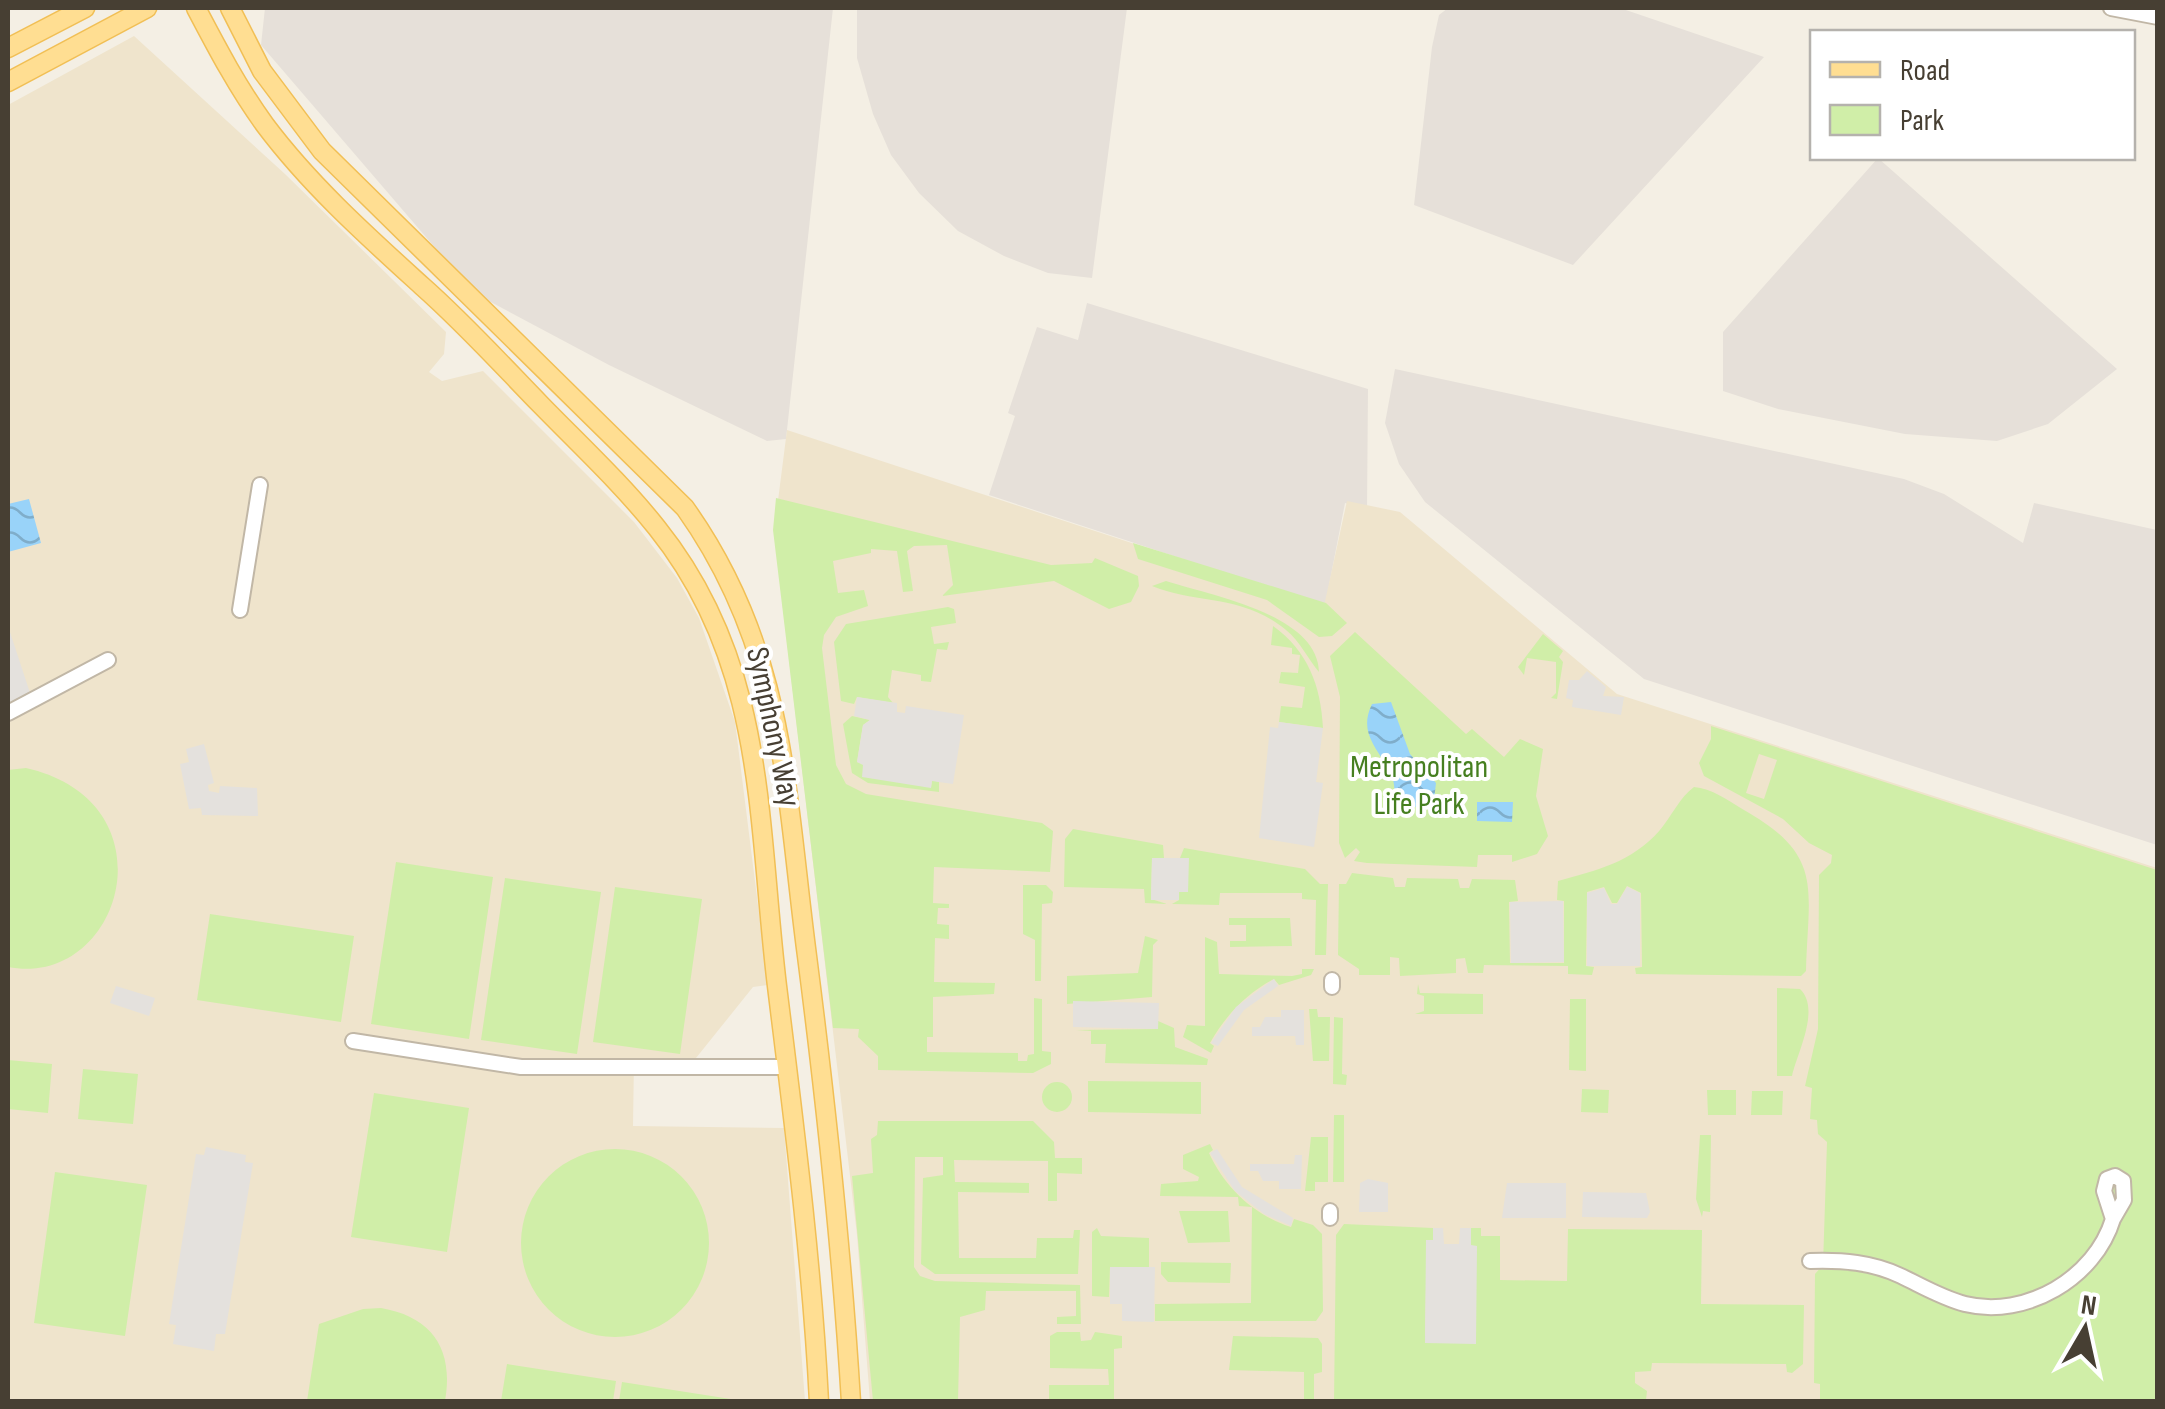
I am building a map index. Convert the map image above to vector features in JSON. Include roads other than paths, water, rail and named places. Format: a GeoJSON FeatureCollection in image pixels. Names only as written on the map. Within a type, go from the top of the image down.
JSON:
{"type":"FeatureCollection","features":[{"type":"Feature","properties":{"kind":"main road"},"geometry":{"type":"LineString","coordinates":[[13,46],[66,8]]}},
{"type":"Feature","properties":{"kind":"main road"},"geometry":{"type":"LineString","coordinates":[[13,46],[85,8]]}},
{"type":"Feature","properties":{"kind":"main road"},"geometry":{"type":"LineString","coordinates":[[8,82],[146,8]]}},
{"type":"Feature","properties":{"kind":"main road","name":"Symphony Way"},"geometry":{"type":"LineString","coordinates":[[196,8],[238,85],[273,135],[359,229],[460,324],[643,511],[686,568],[724,640],[742,690],[755,767],[768,915],[807,1226],[819,1402]]}},
{"type":"Feature","properties":{"kind":"main road","name":"Symphony Way"},"geometry":{"type":"LineString","coordinates":[[230,8],[262,72],[297,122],[440,270],[539,361],[684,508],[713,548],[744,611],[767,674],[790,802],[838,1212],[851,1402]]}},
{"type":"Feature","properties":{"kind":"street"},"geometry":{"type":"LineString","coordinates":[[2110,8],[2158,17]]}},
{"type":"Feature","properties":{"kind":"street"},"geometry":{"type":"LineString","coordinates":[[240,610],[260,485]]}},
{"type":"Feature","properties":{"kind":"street"},"geometry":{"type":"LineString","coordinates":[[8,713],[108,660]]}},
{"type":"Feature","properties":{"kind":"street"},"geometry":{"type":"LineString","coordinates":[[353,1041],[522,1068],[779,1068]]}},
{"type":"Feature","properties":{"kind":"street"},"geometry":{"type":"LineString","coordinates":[[1810,1261],[1875,1266],[1962,1303],[2003,1306],[2061,1286],[2093,1256],[2113,1219]]}},
{"type":"Feature","properties":{"kind":"water"},"geometry":{"type":"Polygon","coordinates":[[[29,499],[41,543],[8,552],[8,504],[29,499]]]}},
{"type":"Feature","properties":{"kind":"water"},"geometry":{"type":"Polygon","coordinates":[[[1391,702],[1410,754],[1436,783],[1434,800],[1419,808],[1396,800],[1392,777],[1369,733],[1372,704],[1391,702]]]}},
{"type":"Feature","properties":{"kind":"water"},"geometry":{"type":"Polygon","coordinates":[[[1477,802],[1513,802],[1512,822],[1477,821],[1477,802]]]}},
{"type":"Feature","properties":{"kind":"park label","name":"Metropolitan Life Park"},"geometry":{"type":"Point","coordinates":[1419,786]}}]}
